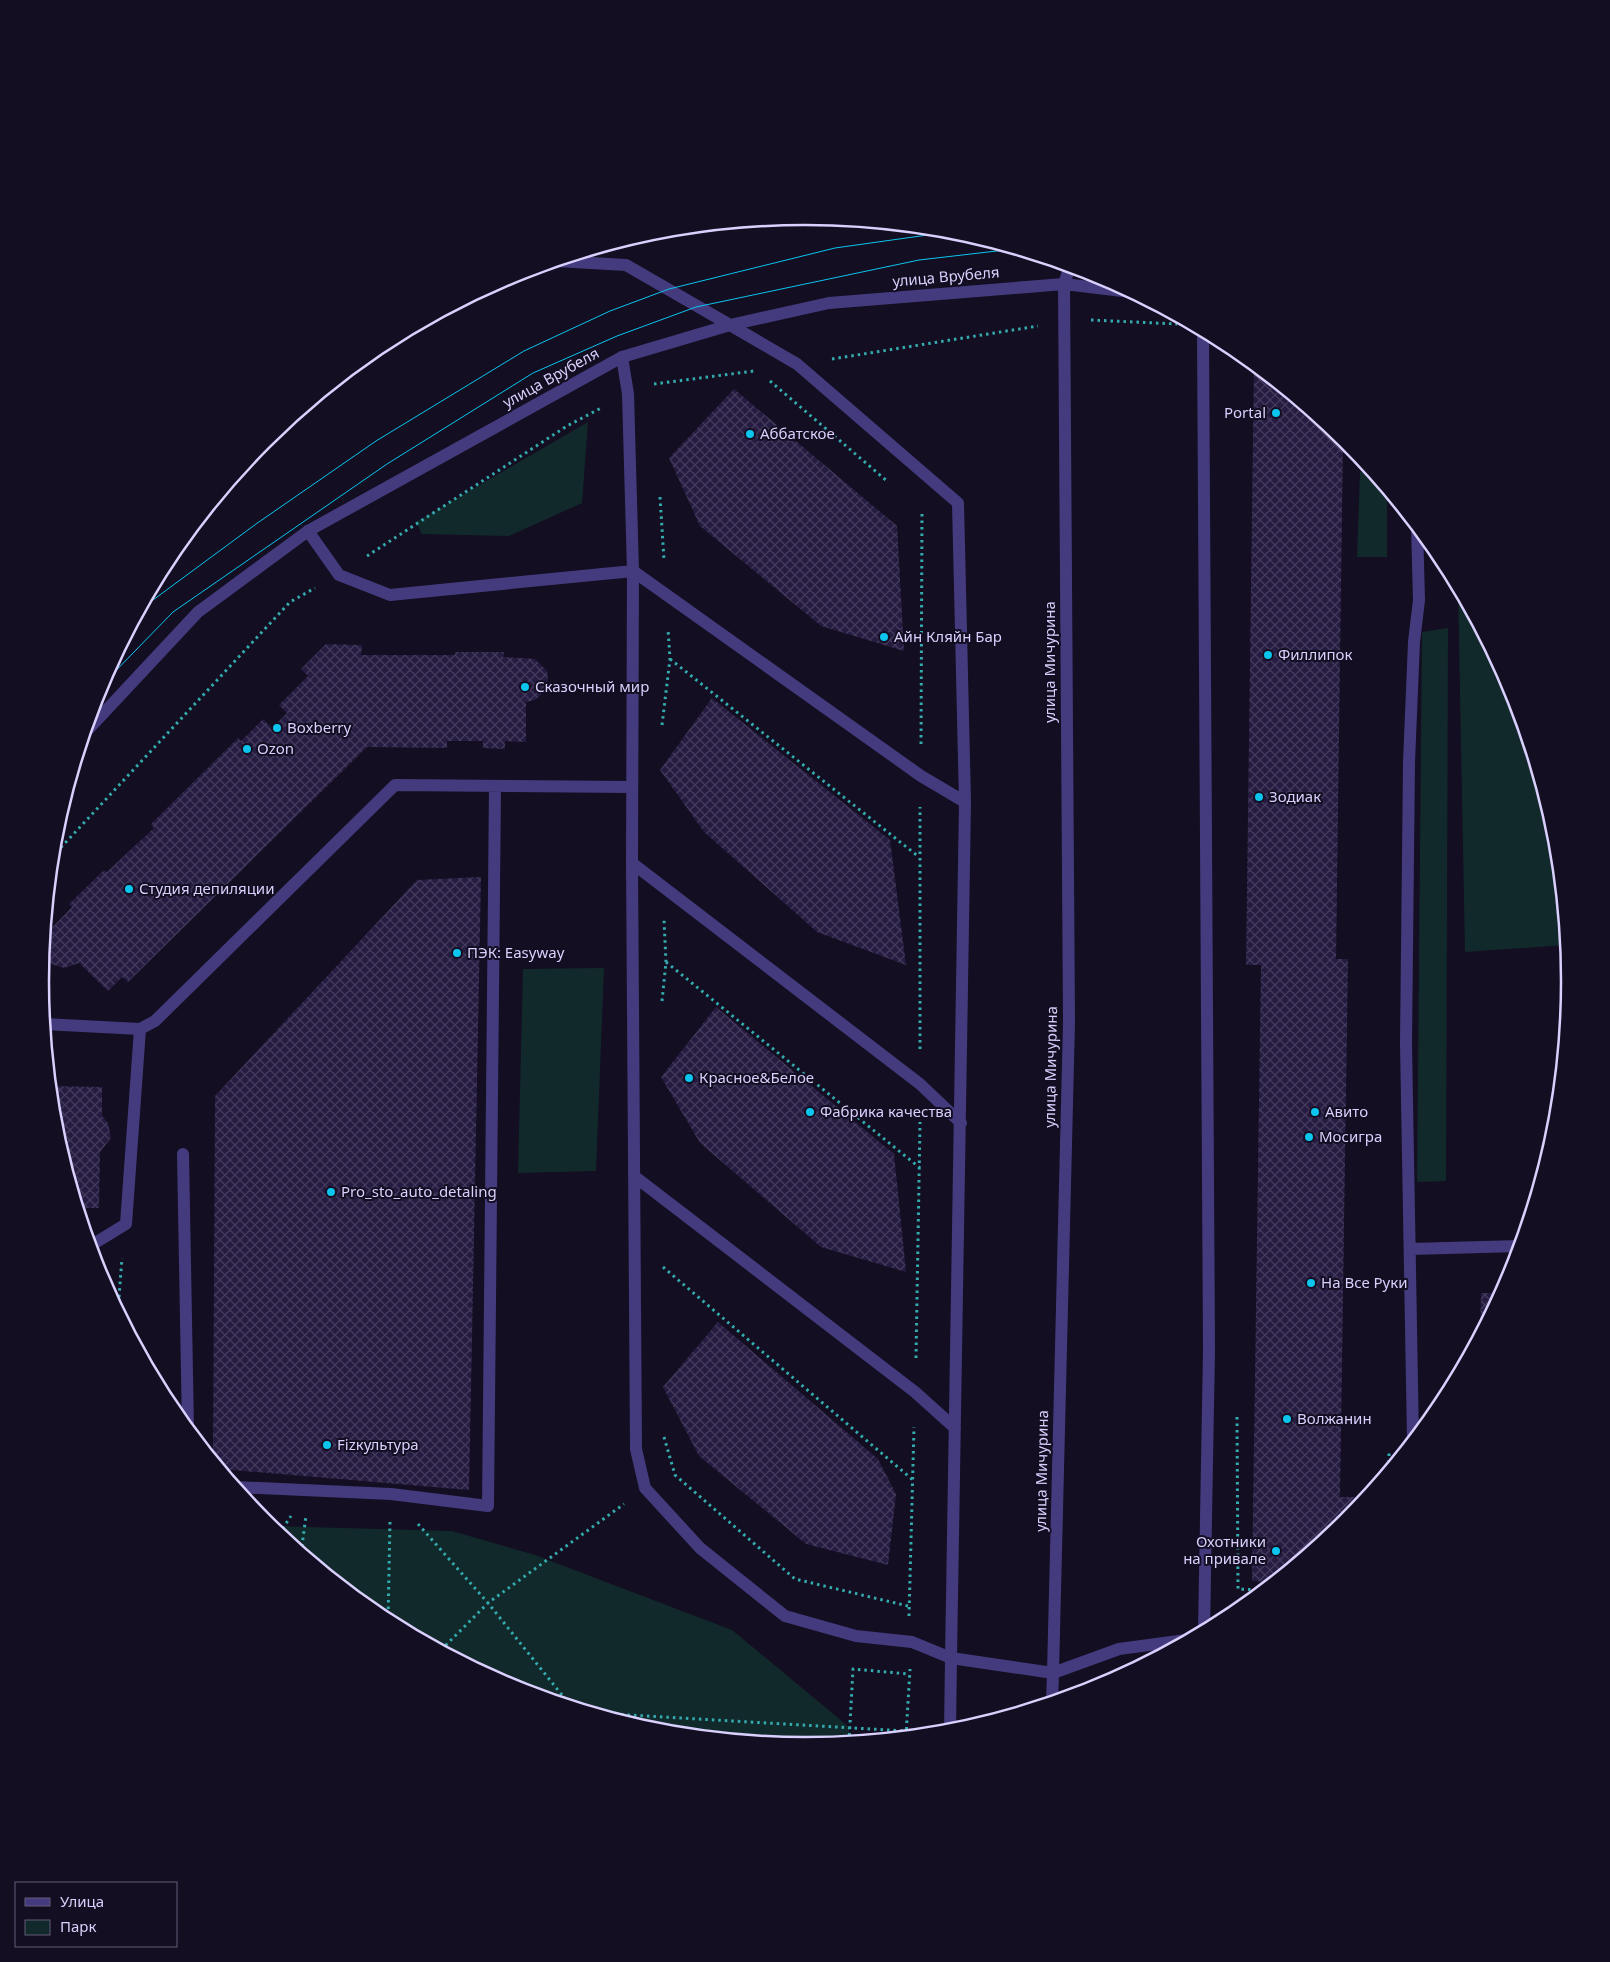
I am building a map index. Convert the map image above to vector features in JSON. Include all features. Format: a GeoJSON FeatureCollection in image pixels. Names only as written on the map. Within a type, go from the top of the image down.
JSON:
{"type":"FeatureCollection","features":[{"type":"Feature","properties":{"kind":"street"},"geometry":{"type":"LineString","coordinates":[[572,262],[626,266],[797,364],[958,503],[965,802],[962,1123],[950,1723]]}},
{"type":"Feature","properties":{"kind":"street","name":"улица Мичурина"},"geometry":{"type":"LineString","coordinates":[[1052,1695],[1069,1022],[1064,319],[1064,284],[1068,272]]}},
{"type":"Feature","properties":{"kind":"street","name":"улица Врубеля"},"geometry":{"type":"LineString","coordinates":[[95,723],[198,612],[308,532],[622,357],[730,325],[829,303],[1064,284],[1110,290]]}},
{"type":"Feature","properties":{"kind":"street"},"geometry":{"type":"LineString","coordinates":[[1203,338],[1209,1350],[1204,1623]]}},
{"type":"Feature","properties":{"kind":"street"},"geometry":{"type":"LineString","coordinates":[[622,357],[628,394],[633,571],[632,863],[636,1448],[645,1488],[700,1548],[785,1616],[856,1636],[912,1642],[950,1658],[1053,1673],[1120,1648],[1172,1642]]}},
{"type":"Feature","properties":{"kind":"street"},"geometry":{"type":"LineString","coordinates":[[308,532],[339,574],[390,595],[633,571],[921,776],[965,802]]}},
{"type":"Feature","properties":{"kind":"street"},"geometry":{"type":"LineString","coordinates":[[1413,1430],[1406,1043],[1409,762],[1414,642],[1419,600],[1417,538]]}},
{"type":"Feature","properties":{"kind":"street"},"geometry":{"type":"LineString","coordinates":[[50,1024],[140,1029],[155,1020],[395,785],[632,787]]}},
{"type":"Feature","properties":{"kind":"street"},"geometry":{"type":"LineString","coordinates":[[243,1487],[391,1494],[488,1506],[495,787]]}},
{"type":"Feature","properties":{"kind":"street"},"geometry":{"type":"LineString","coordinates":[[632,863],[920,1084],[962,1123]]}},
{"type":"Feature","properties":{"kind":"street"},"geometry":{"type":"LineString","coordinates":[[96,1242],[126,1224],[140,1029]]}},
{"type":"Feature","properties":{"kind":"street"},"geometry":{"type":"LineString","coordinates":[[183,1154],[188,1417]]}},
{"type":"Feature","properties":{"kind":"street"},"geometry":{"type":"LineString","coordinates":[[634,1176],[915,1392],[955,1428]]}},
{"type":"Feature","properties":{"kind":"street"},"geometry":{"type":"LineString","coordinates":[[1410,1249],[1513,1246]]}},
{"type":"Feature","properties":{"kind":"path"},"geometry":{"type":"LineString","coordinates":[[654,393],[654,384],[1023,330],[1064,319],[1181,325]]}},
{"type":"Feature","properties":{"kind":"path"},"geometry":{"type":"LineString","coordinates":[[764,377],[893,486]]}},
{"type":"Feature","properties":{"kind":"path"},"geometry":{"type":"LineString","coordinates":[[660,489],[670,659],[660,734]]}},
{"type":"Feature","properties":{"kind":"path"},"geometry":{"type":"LineString","coordinates":[[912,1642],[908,1606],[913,1480],[920,1168],[920,857],[924,512],[916,505]]}},
{"type":"Feature","properties":{"kind":"path"},"geometry":{"type":"LineString","coordinates":[[670,659],[920,857]]}},
{"type":"Feature","properties":{"kind":"path"},"geometry":{"type":"LineString","coordinates":[[661,1009],[666,962],[662,886]]}},
{"type":"Feature","properties":{"kind":"path"},"geometry":{"type":"LineString","coordinates":[[666,962],[920,1168]]}},
{"type":"Feature","properties":{"kind":"path"},"geometry":{"type":"LineString","coordinates":[[119,1298],[126,1224]]}},
{"type":"Feature","properties":{"kind":"path"},"geometry":{"type":"LineString","coordinates":[[662,1258],[662,1276]]}},
{"type":"Feature","properties":{"kind":"path"},"geometry":{"type":"LineString","coordinates":[[663,1267],[913,1480]]}},
{"type":"Feature","properties":{"kind":"path"},"geometry":{"type":"LineString","coordinates":[[662,1430],[675,1475],[795,1579],[908,1606]]}},
{"type":"Feature","properties":{"kind":"path"},"geometry":{"type":"LineString","coordinates":[[445,1646],[488,1603],[645,1488],[675,1475]]}},
{"type":"Feature","properties":{"kind":"path"},"geometry":{"type":"LineString","coordinates":[[302,1546],[308,1491]]}},
{"type":"Feature","properties":{"kind":"path"},"geometry":{"type":"LineString","coordinates":[[391,1494],[488,1603],[564,1698]]}},
{"type":"Feature","properties":{"kind":"path"},"geometry":{"type":"LineString","coordinates":[[388,1612],[391,1494]]}},
{"type":"Feature","properties":{"kind":"path"},"geometry":{"type":"LineString","coordinates":[[848,1736],[853,1669]]}},
{"type":"Feature","properties":{"kind":"path"},"geometry":{"type":"LineString","coordinates":[[906,1731],[909,1674]]}},
{"type":"Feature","properties":{"kind":"path"},"geometry":{"type":"LineString","coordinates":[[623,1715],[905,1731]]}},
{"type":"Feature","properties":{"kind":"green space"},"geometry":{"type":"Polygon","coordinates":[[[588,422],[582,503],[509,536],[422,534],[416,522],[588,422]]]}},
{"type":"Feature","properties":{"kind":"green space"},"geometry":{"type":"Polygon","coordinates":[[[1360,472],[1365,472],[1387,498],[1387,557],[1357,557],[1360,472]]]}},
{"type":"Feature","properties":{"kind":"green space"},"geometry":{"type":"Polygon","coordinates":[[[1458,600],[1504,692],[1521,738],[1535,785],[1547,833],[1555,882],[1560,945],[1465,952],[1458,600]]]}},
{"type":"Feature","properties":{"kind":"green space"},"geometry":{"type":"Polygon","coordinates":[[[1448,628],[1446,1181],[1417,1182],[1422,632],[1448,628]]]}},
{"type":"Feature","properties":{"kind":"green space"},"geometry":{"type":"Polygon","coordinates":[[[604,968],[596,1171],[518,1173],[523,969],[604,968]]]}},
{"type":"Feature","properties":{"kind":"green space"},"geometry":{"type":"Polygon","coordinates":[[[281,1526],[452,1531],[535,1555],[732,1630],[849,1727],[849,1736],[756,1736],[706,1731],[657,1723],[562,1697],[516,1680],[427,1636],[385,1610],[345,1581],[306,1550],[281,1526]]]}},
{"type":"Feature","properties":{"kind":"building"},"geometry":{"type":"Polygon","coordinates":[[[1254,373],[1304,412],[1343,449],[1336,959],[1348,959],[1340,1497],[1358,1497],[1304,1550],[1264,1582],[1252,1581],[1261,965],[1246,965],[1254,373]]]}},
{"type":"Feature","properties":{"kind":"building"},"geometry":{"type":"Polygon","coordinates":[[[734,389],[897,526],[904,651],[821,626],[700,526],[669,458],[734,389]]]}},
{"type":"Feature","properties":{"kind":"building"},"geometry":{"type":"Polygon","coordinates":[[[326,644],[362,645],[361,655],[455,655],[455,652],[504,652],[503,657],[535,659],[547,671],[548,679],[545,691],[535,700],[526,702],[526,742],[505,741],[505,749],[483,748],[483,741],[447,741],[447,748],[367,747],[128,982],[122,977],[108,991],[79,963],[64,968],[51,964],[49,962],[50,930],[72,907],[69,904],[104,870],[107,872],[154,828],[151,824],[238,738],[241,741],[263,719],[272,728],[287,713],[279,705],[308,676],[301,669],[326,644]]]}},
{"type":"Feature","properties":{"kind":"building"},"geometry":{"type":"Polygon","coordinates":[[[712,698],[890,840],[906,965],[817,932],[704,832],[660,770],[712,698]]]}},
{"type":"Feature","properties":{"kind":"building"},"geometry":{"type":"Polygon","coordinates":[[[481,877],[469,1490],[228,1470],[213,1451],[215,1096],[417,880],[481,877]]]}},
{"type":"Feature","properties":{"kind":"building"},"geometry":{"type":"Polygon","coordinates":[[[716,1007],[894,1154],[906,1272],[821,1247],[700,1143],[661,1077],[716,1007]]]}},
{"type":"Feature","properties":{"kind":"building"},"geometry":{"type":"Polygon","coordinates":[[[56,1086],[102,1087],[102,1116],[108,1123],[111,1138],[100,1152],[99,1208],[84,1208],[63,1129],[56,1086]]]}},
{"type":"Feature","properties":{"kind":"building"},"geometry":{"type":"Polygon","coordinates":[[[1481,1293],[1493,1293],[1483,1315],[1480,1320],[1481,1293]]]}},
{"type":"Feature","properties":{"kind":"building"},"geometry":{"type":"Polygon","coordinates":[[[718,1322],[878,1459],[896,1494],[888,1565],[806,1544],[699,1456],[663,1387],[718,1322]]]}},
{"type":"Feature","properties":{"kind":"tram line"},"geometry":{"type":"LineString","coordinates":[[150,603],[256,524],[376,441],[524,351],[610,311],[669,289],[835,248],[928,235]]}},
{"type":"Feature","properties":{"kind":"tram line"},"geometry":{"type":"LineString","coordinates":[[116,670],[173,612],[387,464],[533,373],[617,336],[696,307],[919,260],[1000,251]]}},
{"type":"Feature","properties":{"kind":"place","name":"Portal"},"geometry":{"type":"Point","coordinates":[1276,413]}},
{"type":"Feature","properties":{"kind":"place","name":"Аббатское"},"geometry":{"type":"Point","coordinates":[750,434]}},
{"type":"Feature","properties":{"kind":"place","name":"Айн Кляйн Бар"},"geometry":{"type":"Point","coordinates":[884,637]}},
{"type":"Feature","properties":{"kind":"place","name":"Филлипок"},"geometry":{"type":"Point","coordinates":[1268,655]}},
{"type":"Feature","properties":{"kind":"place","name":"Сказочный мир"},"geometry":{"type":"Point","coordinates":[525,687]}},
{"type":"Feature","properties":{"kind":"place","name":"Boxberry"},"geometry":{"type":"Point","coordinates":[277,728]}},
{"type":"Feature","properties":{"kind":"place","name":"Ozon"},"geometry":{"type":"Point","coordinates":[247,749]}},
{"type":"Feature","properties":{"kind":"place","name":"Зодиак"},"geometry":{"type":"Point","coordinates":[1259,797]}},
{"type":"Feature","properties":{"kind":"place","name":"Студия депиляции"},"geometry":{"type":"Point","coordinates":[129,889]}},
{"type":"Feature","properties":{"kind":"place","name":"ПЭК: Easyway"},"geometry":{"type":"Point","coordinates":[457,953]}},
{"type":"Feature","properties":{"kind":"place","name":"Красное&Белое"},"geometry":{"type":"Point","coordinates":[689,1078]}},
{"type":"Feature","properties":{"kind":"place","name":"Фабрика качества"},"geometry":{"type":"Point","coordinates":[810,1112]}},
{"type":"Feature","properties":{"kind":"place","name":"Авито"},"geometry":{"type":"Point","coordinates":[1315,1112]}},
{"type":"Feature","properties":{"kind":"place","name":"Мосигра"},"geometry":{"type":"Point","coordinates":[1309,1137]}},
{"type":"Feature","properties":{"kind":"place","name":"Pro_sto_auto_detaling"},"geometry":{"type":"Point","coordinates":[331,1192]}},
{"type":"Feature","properties":{"kind":"place","name":"На Все Руки"},"geometry":{"type":"Point","coordinates":[1311,1283]}},
{"type":"Feature","properties":{"kind":"place","name":"Волжанин"},"geometry":{"type":"Point","coordinates":[1287,1419]}},
{"type":"Feature","properties":{"kind":"place","name":"Fizкультура"},"geometry":{"type":"Point","coordinates":[327,1445]}},
{"type":"Feature","properties":{"kind":"place","name":"Охотники на привале"},"geometry":{"type":"Point","coordinates":[1276,1551]}}]}
